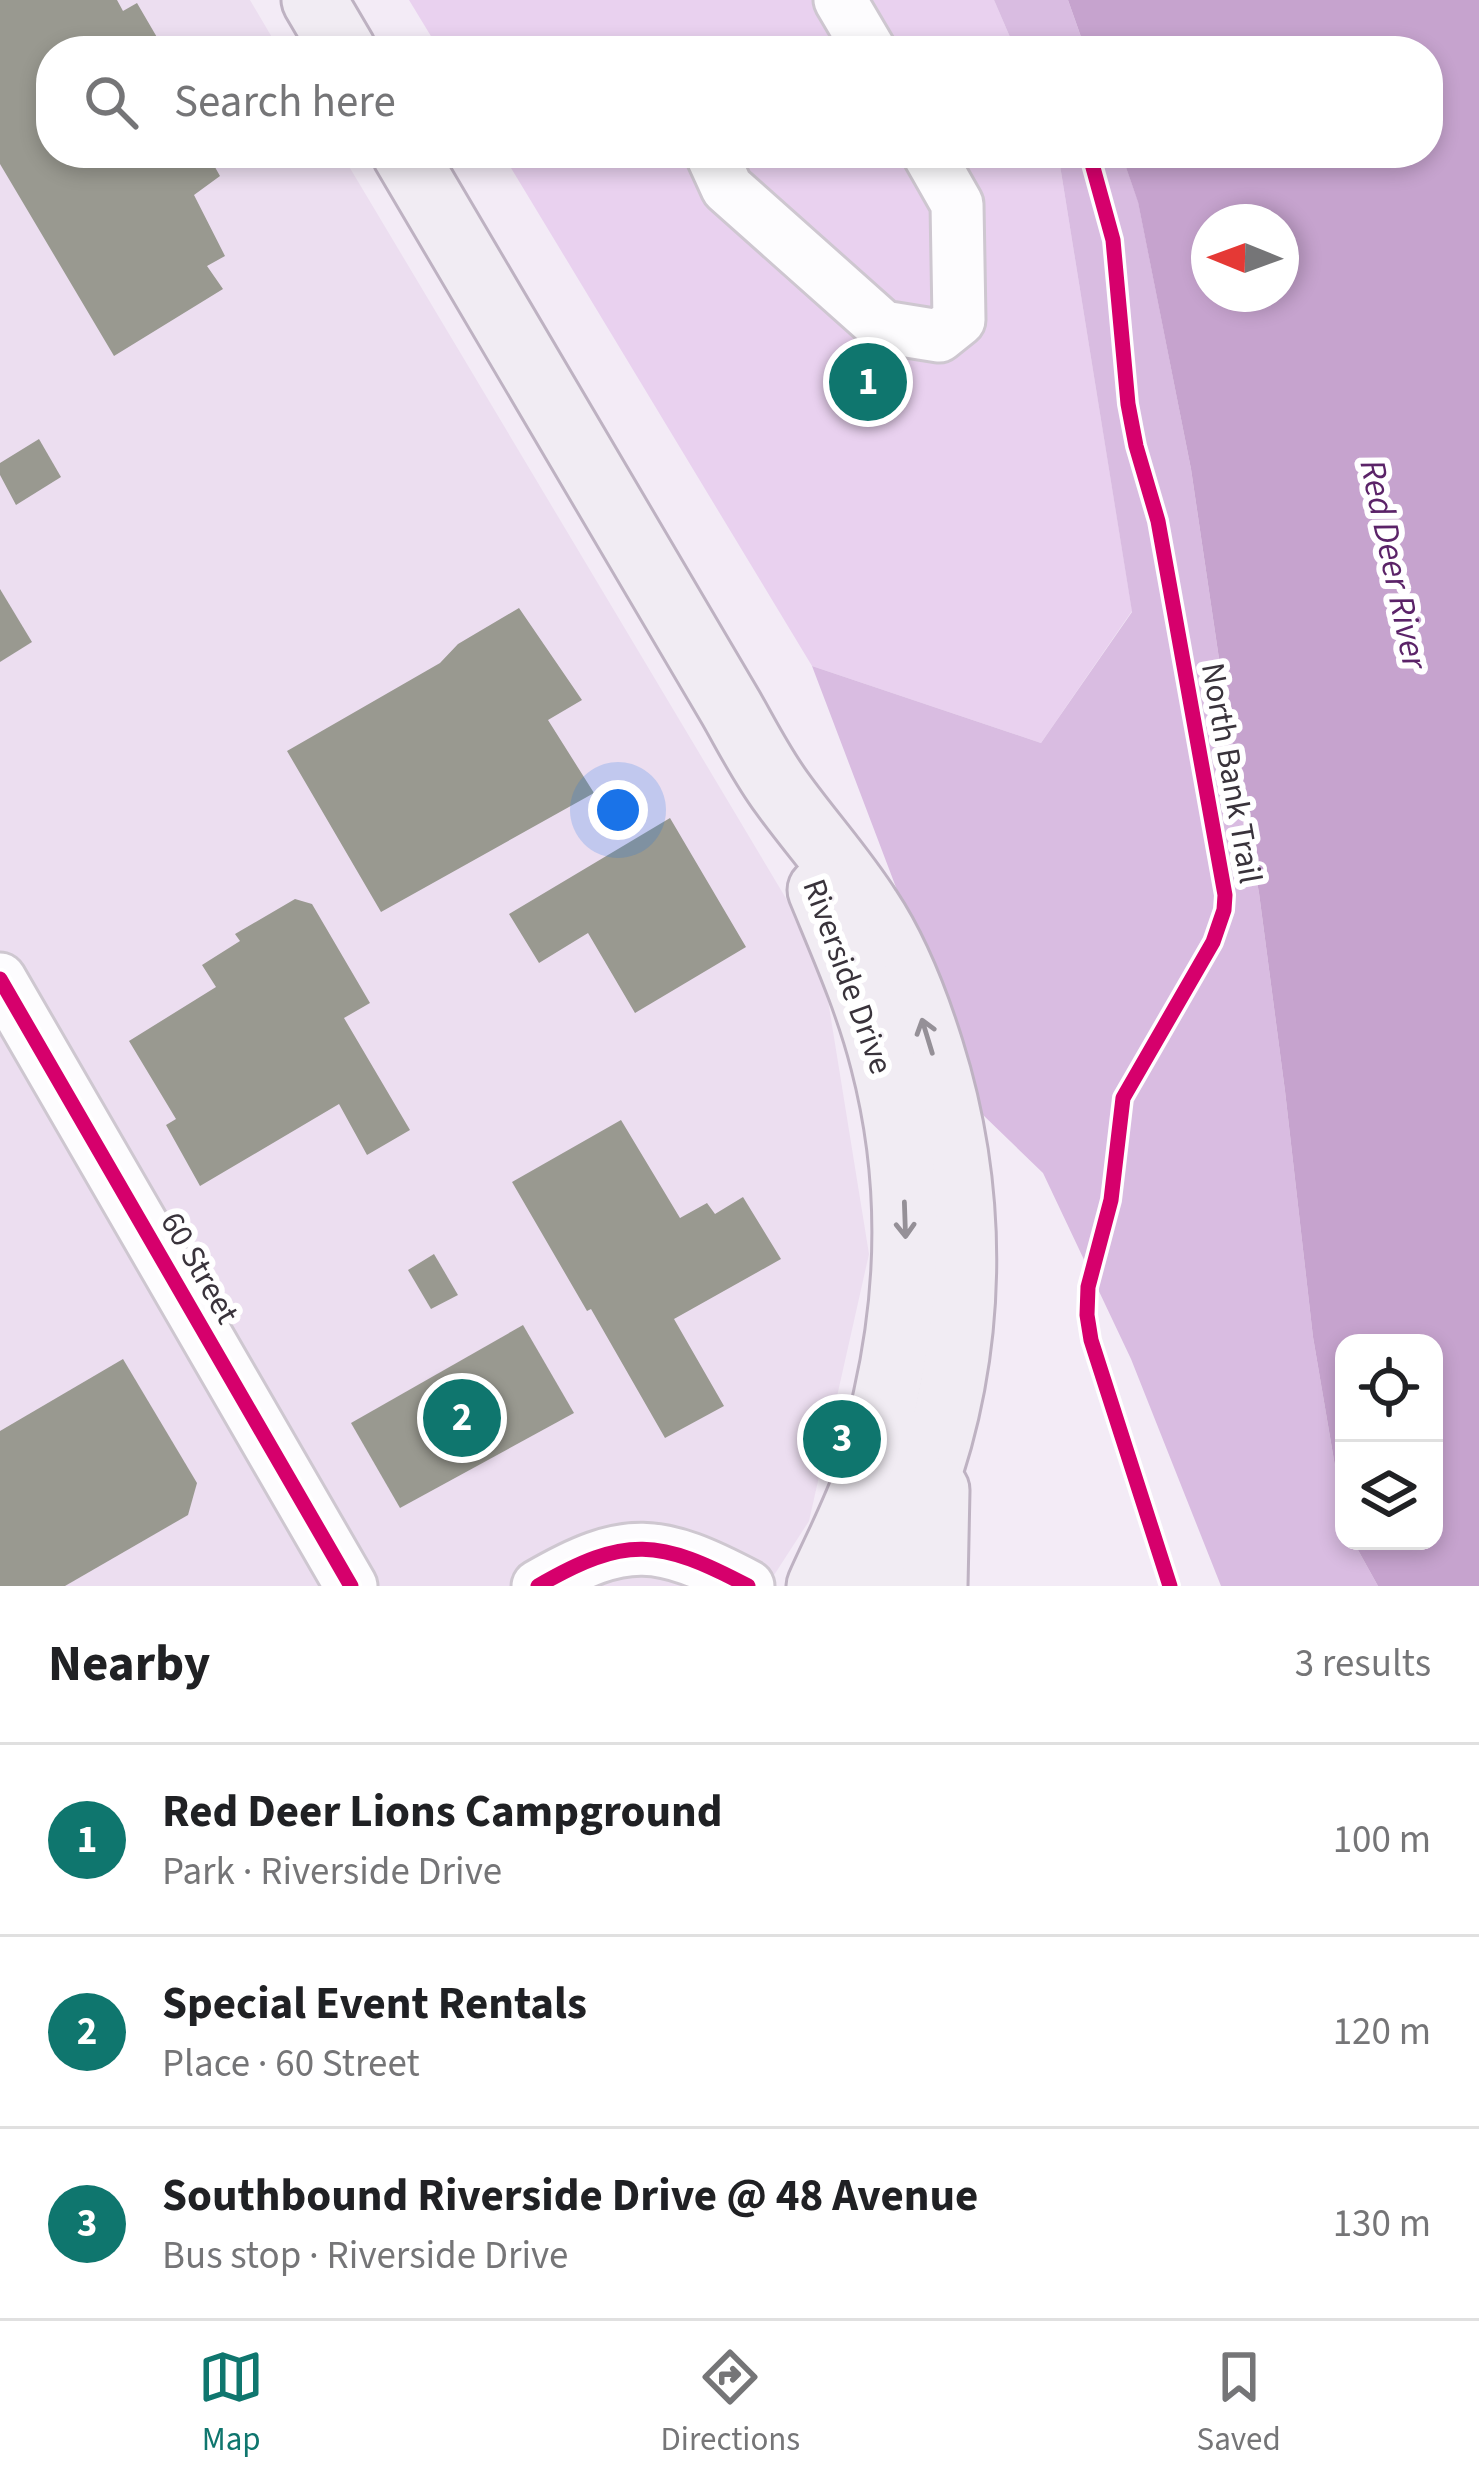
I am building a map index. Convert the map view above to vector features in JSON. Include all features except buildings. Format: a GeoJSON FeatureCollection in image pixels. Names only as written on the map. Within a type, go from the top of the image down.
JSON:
{"type":"FeatureCollection","features":[{"type":"Feature","properties":{"kind":"main road"},"geometry":{"type":"LineString","coordinates":[[314,0],[335,36]]}},
{"type":"Feature","properties":{"kind":"main road","name":"Riverside Drive"},"geometry":{"type":"LineString","coordinates":[[413,168],[778,788],[884,1062],[958,1165],[965,1269],[955,1367],[922,1494],[884,1586]]}},
{"type":"Feature","properties":{"kind":"main road","name":"Riverside Drive"},"geometry":{"type":"LineString","coordinates":[[819,1586],[868,1476],[897,1347],[903,1296],[904,1184],[923,1121]]}},
{"type":"Feature","properties":{"kind":"main road"},"geometry":{"type":"LineString","coordinates":[[935,1586],[939,1440]]}},
{"type":"Feature","properties":{"kind":"street"},"geometry":{"type":"LineString","coordinates":[[841,0],[861,36]]}},
{"type":"Feature","properties":{"kind":"street"},"geometry":{"type":"LineString","coordinates":[[718,168],[728,188],[883,327],[939,336],[959,320],[957,203],[937,168]]}},
{"type":"Feature","properties":{"kind":"street","name":"60 Street"},"geometry":{"type":"LineString","coordinates":[[0,979],[351,1586]]}},
{"type":"Feature","properties":{"kind":"street"},"geometry":{"type":"LineString","coordinates":[[538,1586],[589,1559],[643,1549],[684,1555],[748,1586]]}},
{"type":"Feature","properties":{"kind":"shaded area"},"geometry":{"type":"Polygon","coordinates":[[[0,0],[250,0],[271,36],[36,36],[36,168],[350,168],[821,957],[869,1254],[809,1521],[767,1586],[0,1586],[0,0]]]}},
{"type":"Feature","properties":{"kind":"shaded area"},"geometry":{"type":"Polygon","coordinates":[[[409,0],[994,0],[1010,36],[431,36],[409,0]]]}},
{"type":"Feature","properties":{"kind":"shaded area"},"geometry":{"type":"Polygon","coordinates":[[[994,0],[1068,0],[1081,36],[1010,36],[994,0]]]}},
{"type":"Feature","properties":{"kind":"shaded area"},"geometry":{"type":"Polygon","coordinates":[[[511,168],[1060,168],[1132,611],[1041,743],[812,666],[511,168]]]}},
{"type":"Feature","properties":{"kind":"shaded area"},"geometry":{"type":"Polygon","coordinates":[[[1060,168],[1126,168],[1138,201],[1191,469],[1259,893],[1313,1337],[1335,1466],[1335,1550],[1358,1550],[1378,1586],[1221,1586],[1131,1359],[1043,1173],[982,1114],[812,666],[1041,743],[1132,612],[1060,168]]]}},
{"type":"Feature","properties":{"kind":"water","name":"Red Deer River"},"geometry":{"type":"Polygon","coordinates":[[[1068,0],[1479,0],[1479,1586],[1378,1586],[1358,1550],[1443,1550],[1443,1334],[1335,1334],[1335,1466],[1313,1337],[1259,893],[1191,469],[1138,202],[1126,168],[1443,168],[1443,36],[1081,36],[1068,0]]]}},
{"type":"Feature","properties":{"kind":"cycle path","name":"North Bank Trail"},"geometry":{"type":"LineString","coordinates":[[1093,168],[1113,240],[1128,404],[1158,521],[1225,895],[1213,942],[1123,1098],[1111,1200],[1088,1287],[1091,1340],[1170,1586]]}},
{"type":"Feature","properties":{"kind":"cycle path"},"geometry":{"type":"LineString","coordinates":[[0,979],[351,1586]]}},
{"type":"Feature","properties":{"kind":"cycle path"},"geometry":{"type":"LineString","coordinates":[[538,1586],[595,1558],[643,1549],[690,1559],[748,1586]]}},
{"type":"Feature","properties":{"kind":"place","name":"Red Deer Lions Campground"},"geometry":{"type":"Point","coordinates":[868,382]}},
{"type":"Feature","properties":{"kind":"place","name":"Special Event Rentals"},"geometry":{"type":"Point","coordinates":[462,1418]}},
{"type":"Feature","properties":{"kind":"place","name":"Southbound Riverside Drive @ 48 Avenue"},"geometry":{"type":"Point","coordinates":[842,1439]}}]}
